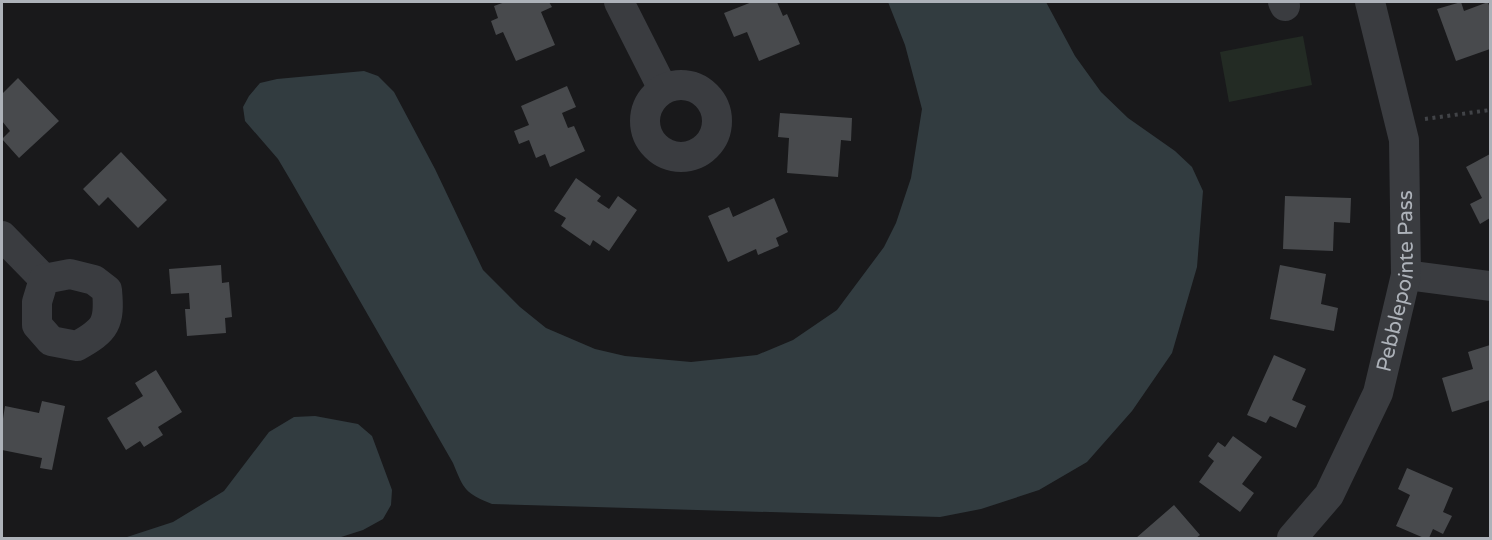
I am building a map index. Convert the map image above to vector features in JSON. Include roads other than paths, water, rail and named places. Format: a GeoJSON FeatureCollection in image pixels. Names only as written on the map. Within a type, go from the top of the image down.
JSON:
{"type":"FeatureCollection","features":[{"type":"Feature","properties":{"kind":"street"},"geometry":{"type":"LineString","coordinates":[[619,2],[663,89]]}},
{"type":"Feature","properties":{"kind":"street","name":"Pebblepointe Pass"},"geometry":{"type":"LineString","coordinates":[[1292,538],[1329,495],[1378,393],[1406,275],[1404,140],[1370,2]]}},
{"type":"Feature","properties":{"kind":"street"},"geometry":{"type":"LineString","coordinates":[[2,236],[44,279]]}},
{"type":"Feature","properties":{"kind":"street"},"geometry":{"type":"LineString","coordinates":[[1406,275],[1491,286]]}}]}
